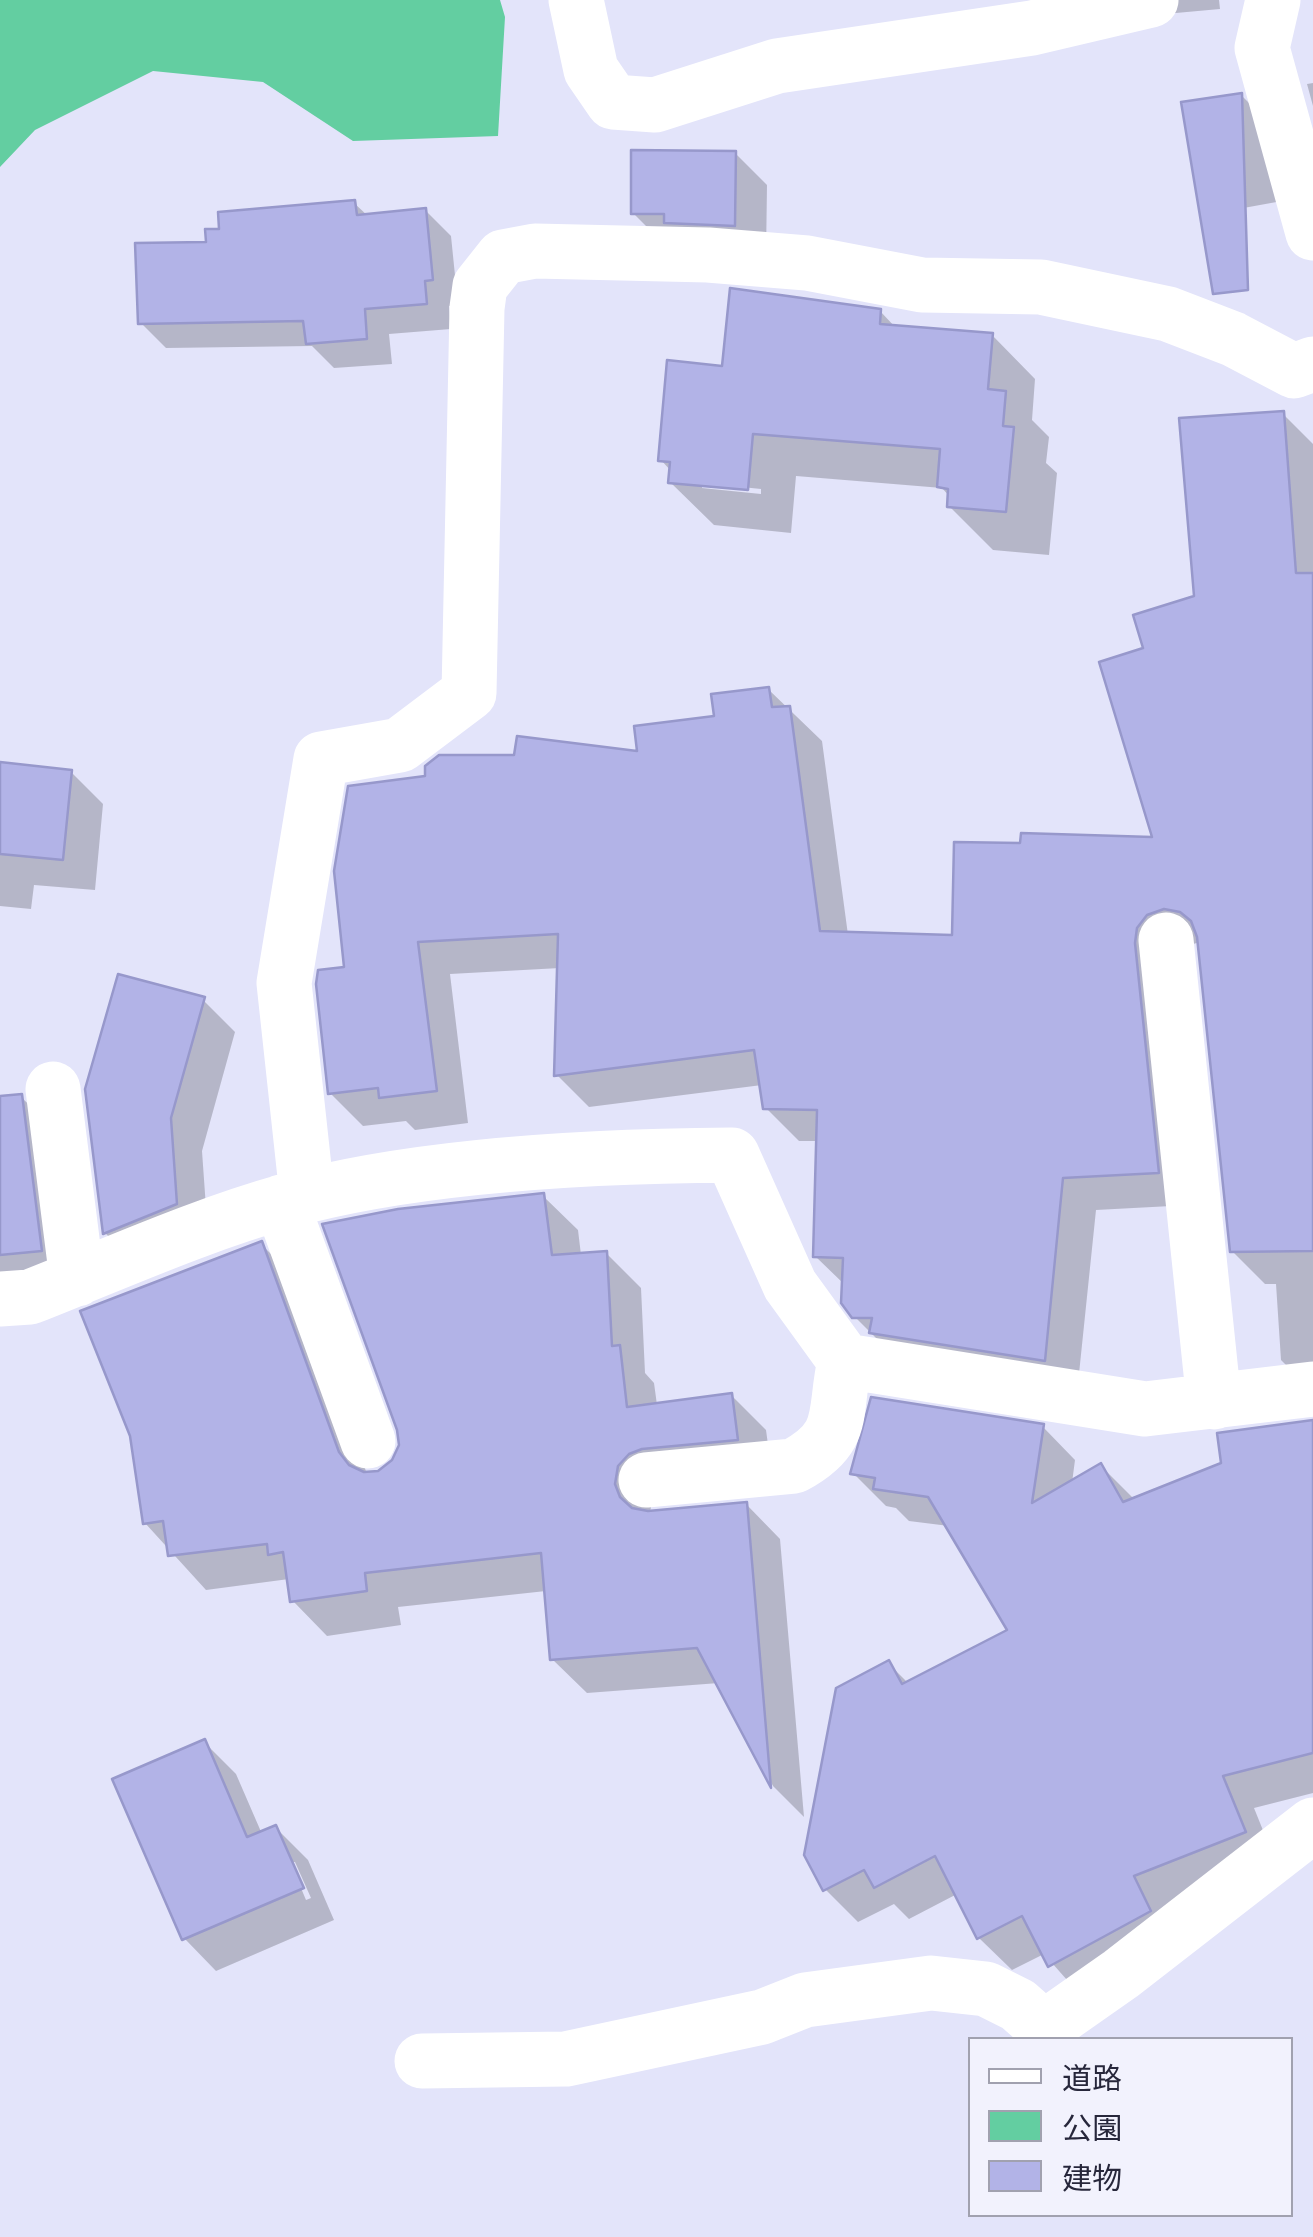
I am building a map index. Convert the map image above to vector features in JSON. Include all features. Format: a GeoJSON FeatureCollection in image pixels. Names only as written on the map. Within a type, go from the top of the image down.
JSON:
{"type":"FeatureCollection","features":[{"type":"Feature","properties":{"kind":"street"},"geometry":{"type":"LineString","coordinates":[[576,0],[591,70],[613,102],[645,106],[778,66],[1032,28],[1151,0]]}},
{"type":"Feature","properties":{"kind":"street"},"geometry":{"type":"LineString","coordinates":[[1272,0],[1262,48],[1313,233]]}},
{"type":"Feature","properties":{"kind":"street"},"geometry":{"type":"LineString","coordinates":[[368,1440],[294,1199],[284,984],[321,759],[400,745],[469,694],[477,308],[480,286],[491,267],[518,252],[708,255],[807,263],[922,285],[1041,287],[1100,296],[1168,314],[1232,339],[1294,371],[1313,364]]}},
{"type":"Feature","properties":{"kind":"street"},"geometry":{"type":"LineString","coordinates":[[1166,940],[1214,1402]]}},
{"type":"Feature","properties":{"kind":"street"},"geometry":{"type":"LineString","coordinates":[[53,1088],[77,1279]]}},
{"type":"Feature","properties":{"kind":"street"},"geometry":{"type":"LineString","coordinates":[[0,1299],[30,1298],[294,1199],[396,1178],[604,1158],[732,1155],[790,1286],[845,1362],[836,1426],[813,1456],[794,1466],[646,1480]]}},
{"type":"Feature","properties":{"kind":"street"},"geometry":{"type":"LineString","coordinates":[[845,1362],[1145,1409],[1313,1389]]}},
{"type":"Feature","properties":{"kind":"street"},"geometry":{"type":"LineString","coordinates":[[422,2061],[566,2059],[762,2017],[805,2000],[931,1983],[986,1990],[1018,2005],[1044,2028],[1122,1974],[1313,1825]]}},
{"type":"Feature","properties":{"kind":"green space"},"geometry":{"type":"Polygon","coordinates":[[[0,0],[500,0],[505,17],[498,136],[353,141],[263,82],[153,71],[35,130],[0,167],[0,0]]]}},
{"type":"Feature","properties":{"kind":"building"},"geometry":{"type":"Polygon","coordinates":[[[1242,93],[1248,290],[1213,294],[1181,102],[1242,93]]]}},
{"type":"Feature","properties":{"kind":"building"},"geometry":{"type":"Polygon","coordinates":[[[631,150],[736,151],[735,226],[664,223],[664,214],[631,214],[631,150]]]}},
{"type":"Feature","properties":{"kind":"building"},"geometry":{"type":"Polygon","coordinates":[[[355,200],[357,215],[426,208],[433,280],[425,281],[427,304],[365,309],[367,339],[306,344],[303,321],[138,324],[135,243],[206,242],[205,229],[219,229],[218,212],[355,200]]]}},
{"type":"Feature","properties":{"kind":"building"},"geometry":{"type":"Polygon","coordinates":[[[730,288],[881,309],[880,324],[993,333],[988,389],[1006,391],[1003,426],[1014,427],[1006,512],[947,507],[948,489],[937,487],[940,449],[753,434],[748,490],[668,483],[670,462],[658,461],[667,360],[722,366],[730,288]]]}},
{"type":"Feature","properties":{"kind":"building"},"geometry":{"type":"Polygon","coordinates":[[[1284,411],[1296,573],[1313,573],[1313,1251],[1230,1252],[1197,937],[1191,921],[1180,912],[1164,909],[1147,915],[1137,928],[1135,943],[1159,1173],[1063,1178],[1045,1361],[869,1333],[872,1318],[852,1318],[841,1303],[843,1258],[813,1257],[817,1110],[763,1109],[754,1050],[554,1076],[558,934],[418,942],[437,1091],[379,1098],[378,1088],[328,1094],[316,984],[318,970],[344,967],[334,871],[348,786],[425,776],[425,766],[439,755],[514,755],[517,736],[637,751],[634,726],[714,716],[711,694],[769,687],[772,707],[790,706],[820,931],[952,935],[954,842],[1020,843],[1021,833],[1152,837],[1099,662],[1143,648],[1133,615],[1194,596],[1179,418],[1284,411]]]}},
{"type":"Feature","properties":{"kind":"building"},"geometry":{"type":"Polygon","coordinates":[[[0,762],[72,770],[63,860],[0,854],[0,762]]]}},
{"type":"Feature","properties":{"kind":"building"},"geometry":{"type":"Polygon","coordinates":[[[118,974],[205,997],[171,1118],[177,1204],[103,1234],[85,1089],[118,974]]]}},
{"type":"Feature","properties":{"kind":"building"},"geometry":{"type":"Polygon","coordinates":[[[22,1094],[42,1251],[0,1255],[0,1096],[22,1094]]]}},
{"type":"Feature","properties":{"kind":"building"},"geometry":{"type":"Polygon","coordinates":[[[544,1193],[552,1255],[607,1251],[612,1346],[620,1345],[627,1407],[732,1393],[738,1440],[642,1449],[629,1454],[618,1466],[615,1484],[620,1497],[632,1508],[648,1511],[747,1502],[771,1788],[697,1648],[550,1660],[541,1553],[365,1573],[367,1591],[290,1602],[283,1552],[268,1555],[267,1544],[168,1556],[163,1521],[143,1524],[130,1436],[80,1311],[262,1241],[339,1452],[349,1465],[364,1472],[378,1471],[392,1460],[399,1445],[397,1430],[322,1224],[398,1209],[544,1193]]]}},
{"type":"Feature","properties":{"kind":"building"},"geometry":{"type":"Polygon","coordinates":[[[871,1397],[1044,1424],[1032,1503],[1101,1463],[1123,1502],[1221,1463],[1217,1433],[1313,1420],[1313,1753],[1223,1776],[1246,1832],[1134,1876],[1151,1911],[1048,1967],[1022,1916],[977,1939],[935,1856],[874,1888],[864,1870],[823,1891],[804,1855],[836,1688],[889,1660],[902,1684],[1007,1630],[928,1497],[873,1489],[875,1478],[850,1474],[871,1397]]]}},
{"type":"Feature","properties":{"kind":"building"},"geometry":{"type":"Polygon","coordinates":[[[205,1739],[247,1837],[276,1825],[304,1888],[182,1940],[112,1779],[205,1739]]]}}]}
